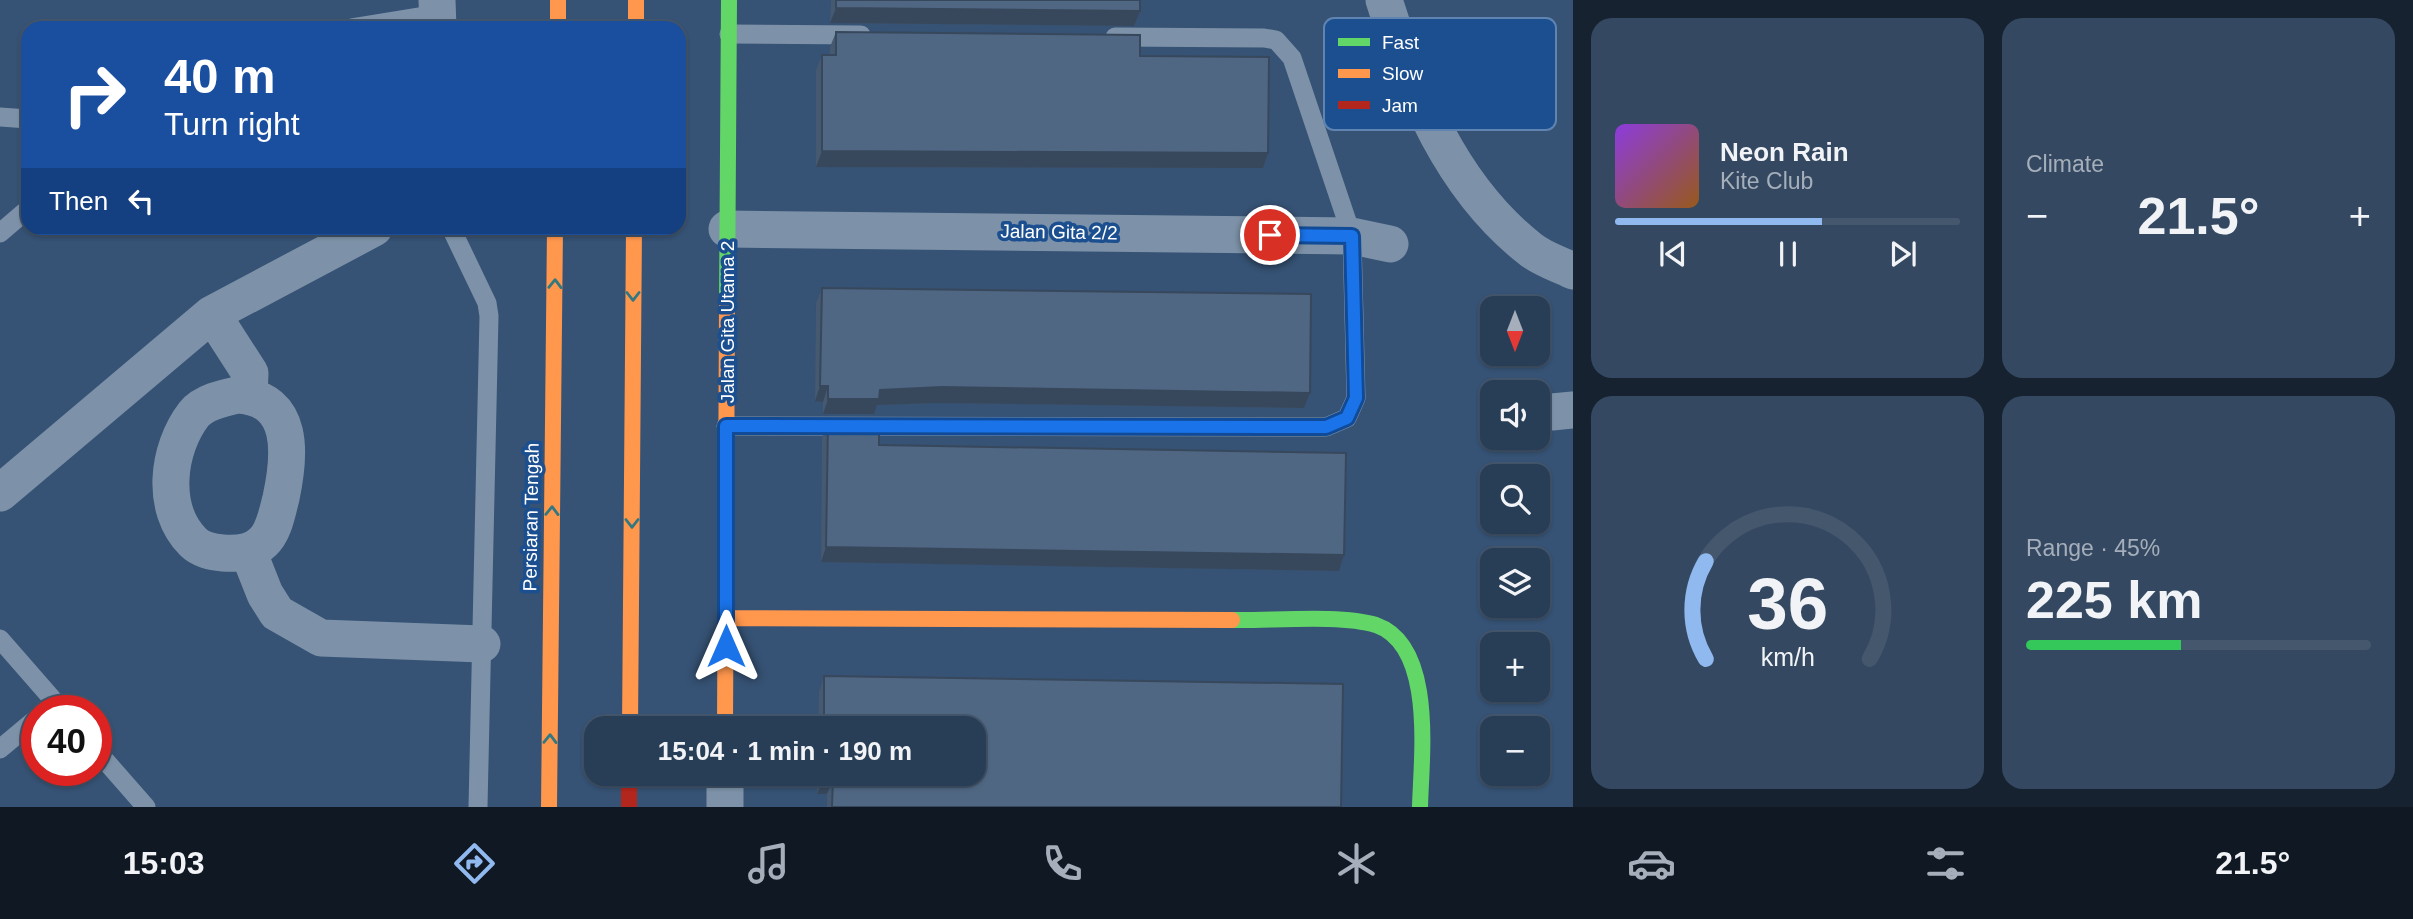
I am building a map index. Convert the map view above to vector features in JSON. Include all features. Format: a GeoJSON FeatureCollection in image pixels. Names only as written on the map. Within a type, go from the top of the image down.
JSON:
{"type":"FeatureCollection","features":[{"type":"Feature","properties":{"kind":"street"},"geometry":{"type":"LineString","coordinates":[[558,0],[558,21]]}},
{"type":"Feature","properties":{"kind":"street"},"geometry":{"type":"LineString","coordinates":[[636,0],[636,21]]}},
{"type":"Feature","properties":{"kind":"street","name":"Jalan Gita Utama 2"},"geometry":{"type":"LineString","coordinates":[[725,716],[729,0]]}},
{"type":"Feature","properties":{"kind":"street"},"geometry":{"type":"LineString","coordinates":[[1384,0],[1390,18]]}},
{"type":"Feature","properties":{"kind":"street"},"geometry":{"type":"LineString","coordinates":[[1434,130],[1439,142],[1483,203],[1531,250],[1573,271]]}},
{"type":"Feature","properties":{"kind":"street","name":"Jalan Gita 2/2"},"geometry":{"type":"LineString","coordinates":[[727,229],[1352,236],[1390,244]]}},
{"type":"Feature","properties":{"kind":"street"},"geometry":{"type":"LineString","coordinates":[[0,493],[212,314],[361,235]]}},
{"type":"Feature","properties":{"kind":"street","name":"Persiaran Tengah"},"geometry":{"type":"LineString","coordinates":[[549,807],[555,235]]}},
{"type":"Feature","properties":{"kind":"street"},"geometry":{"type":"LineString","coordinates":[[630,716],[634,235]]}},
{"type":"Feature","properties":{"kind":"street"},"geometry":{"type":"LineString","coordinates":[[212,314],[250,373],[249,396]]}},
{"type":"Feature","properties":{"kind":"street"},"geometry":{"type":"LineString","coordinates":[[249,396],[259,397],[269,406],[281,423],[288,444],[288,465],[275,522],[264,542],[248,551],[213,552],[197,546],[184,533],[174,506],[170,476],[176,446],[195,412],[215,400],[249,396]]}},
{"type":"Feature","properties":{"kind":"street"},"geometry":{"type":"LineString","coordinates":[[248,551],[265,594],[277,613],[321,638],[482,644]]}},
{"type":"Feature","properties":{"kind":"street"},"geometry":{"type":"LineString","coordinates":[[726,618],[1356,621],[1382,628],[1402,643],[1415,664],[1420,693],[1420,807]]}},
{"type":"Feature","properties":{"kind":"street"},"geometry":{"type":"LineString","coordinates":[[629,786],[629,807]]}},
{"type":"Feature","properties":{"kind":"street"},"geometry":{"type":"LineString","coordinates":[[724,807],[725,786]]}},
{"type":"Feature","properties":{"kind":"lane"},"geometry":{"type":"LineString","coordinates":[[395,21],[438,14]]}},
{"type":"Feature","properties":{"kind":"lane"},"geometry":{"type":"LineString","coordinates":[[729,34],[880,36]]}},
{"type":"Feature","properties":{"kind":"lane"},"geometry":{"type":"LineString","coordinates":[[726,426],[1326,427],[1347,418],[1356,398],[1352,236],[1286,47],[1276,40],[1264,38],[1099,37]]}},
{"type":"Feature","properties":{"kind":"lane"},"geometry":{"type":"LineString","coordinates":[[0,117],[21,118]]}},
{"type":"Feature","properties":{"kind":"lane"},"geometry":{"type":"LineString","coordinates":[[0,233],[21,215]]}},
{"type":"Feature","properties":{"kind":"lane"},"geometry":{"type":"LineString","coordinates":[[455,235],[487,303],[489,316],[478,807]]}},
{"type":"Feature","properties":{"kind":"lane"},"geometry":{"type":"LineString","coordinates":[[0,639],[44,695]]}},
{"type":"Feature","properties":{"kind":"lane"},"geometry":{"type":"LineString","coordinates":[[0,749],[21,731]]}},
{"type":"Feature","properties":{"kind":"lane"},"geometry":{"type":"LineString","coordinates":[[112,768],[146,807]]}},
{"type":"Feature","properties":{"kind":"building"},"geometry":{"type":"Polygon","coordinates":[[[836,0],[1140,0],[1140,11],[836,8],[836,0]]]}},
{"type":"Feature","properties":{"kind":"building"},"geometry":{"type":"Polygon","coordinates":[[[836,32],[1140,35],[1140,56],[1269,57],[1268,153],[822,151],[822,55],[836,55],[836,32]]]}},
{"type":"Feature","properties":{"kind":"building"},"geometry":{"type":"Polygon","coordinates":[[[822,288],[1311,294],[1310,393],[942,387],[880,390],[879,399],[828,399],[828,386],[820,386],[822,288]]]}},
{"type":"Feature","properties":{"kind":"building"},"geometry":{"type":"Polygon","coordinates":[[[828,423],[879,423],[879,445],[1346,453],[1344,555],[826,547],[828,423]]]}},
{"type":"Feature","properties":{"kind":"building"},"geometry":{"type":"Polygon","coordinates":[[[824,676],[1343,684],[1341,807],[832,807],[833,786],[986,786],[986,716],[824,716],[824,676]]]}},
{"type":"Feature","properties":{"kind":"traffic: fast"},"geometry":{"type":"LineString","coordinates":[[727,305],[729,0]]}},
{"type":"Feature","properties":{"kind":"traffic: fast"},"geometry":{"type":"LineString","coordinates":[[1232,620],[1344,620],[1376,625],[1395,637],[1408,656],[1417,679],[1421,706],[1420,807]]}},
{"type":"Feature","properties":{"kind":"traffic: slow"},"geometry":{"type":"LineString","coordinates":[[558,0],[558,21]]}},
{"type":"Feature","properties":{"kind":"traffic: slow"},"geometry":{"type":"LineString","coordinates":[[636,0],[636,21]]}},
{"type":"Feature","properties":{"kind":"traffic: slow"},"geometry":{"type":"LineString","coordinates":[[549,807],[555,235]]}},
{"type":"Feature","properties":{"kind":"traffic: slow"},"geometry":{"type":"LineString","coordinates":[[630,716],[634,235]]}},
{"type":"Feature","properties":{"kind":"traffic: slow"},"geometry":{"type":"LineString","coordinates":[[725,716],[727,305]]}},
{"type":"Feature","properties":{"kind":"traffic: slow"},"geometry":{"type":"LineString","coordinates":[[726,618],[1232,620]]}},
{"type":"Feature","properties":{"kind":"traffic: jam"},"geometry":{"type":"LineString","coordinates":[[629,786],[629,807]]}},
{"type":"Feature","properties":{"kind":"route"},"geometry":{"type":"LineString","coordinates":[[726,646],[726,426],[1326,427],[1347,418],[1356,398],[1352,236],[1270,235]]}}]}
